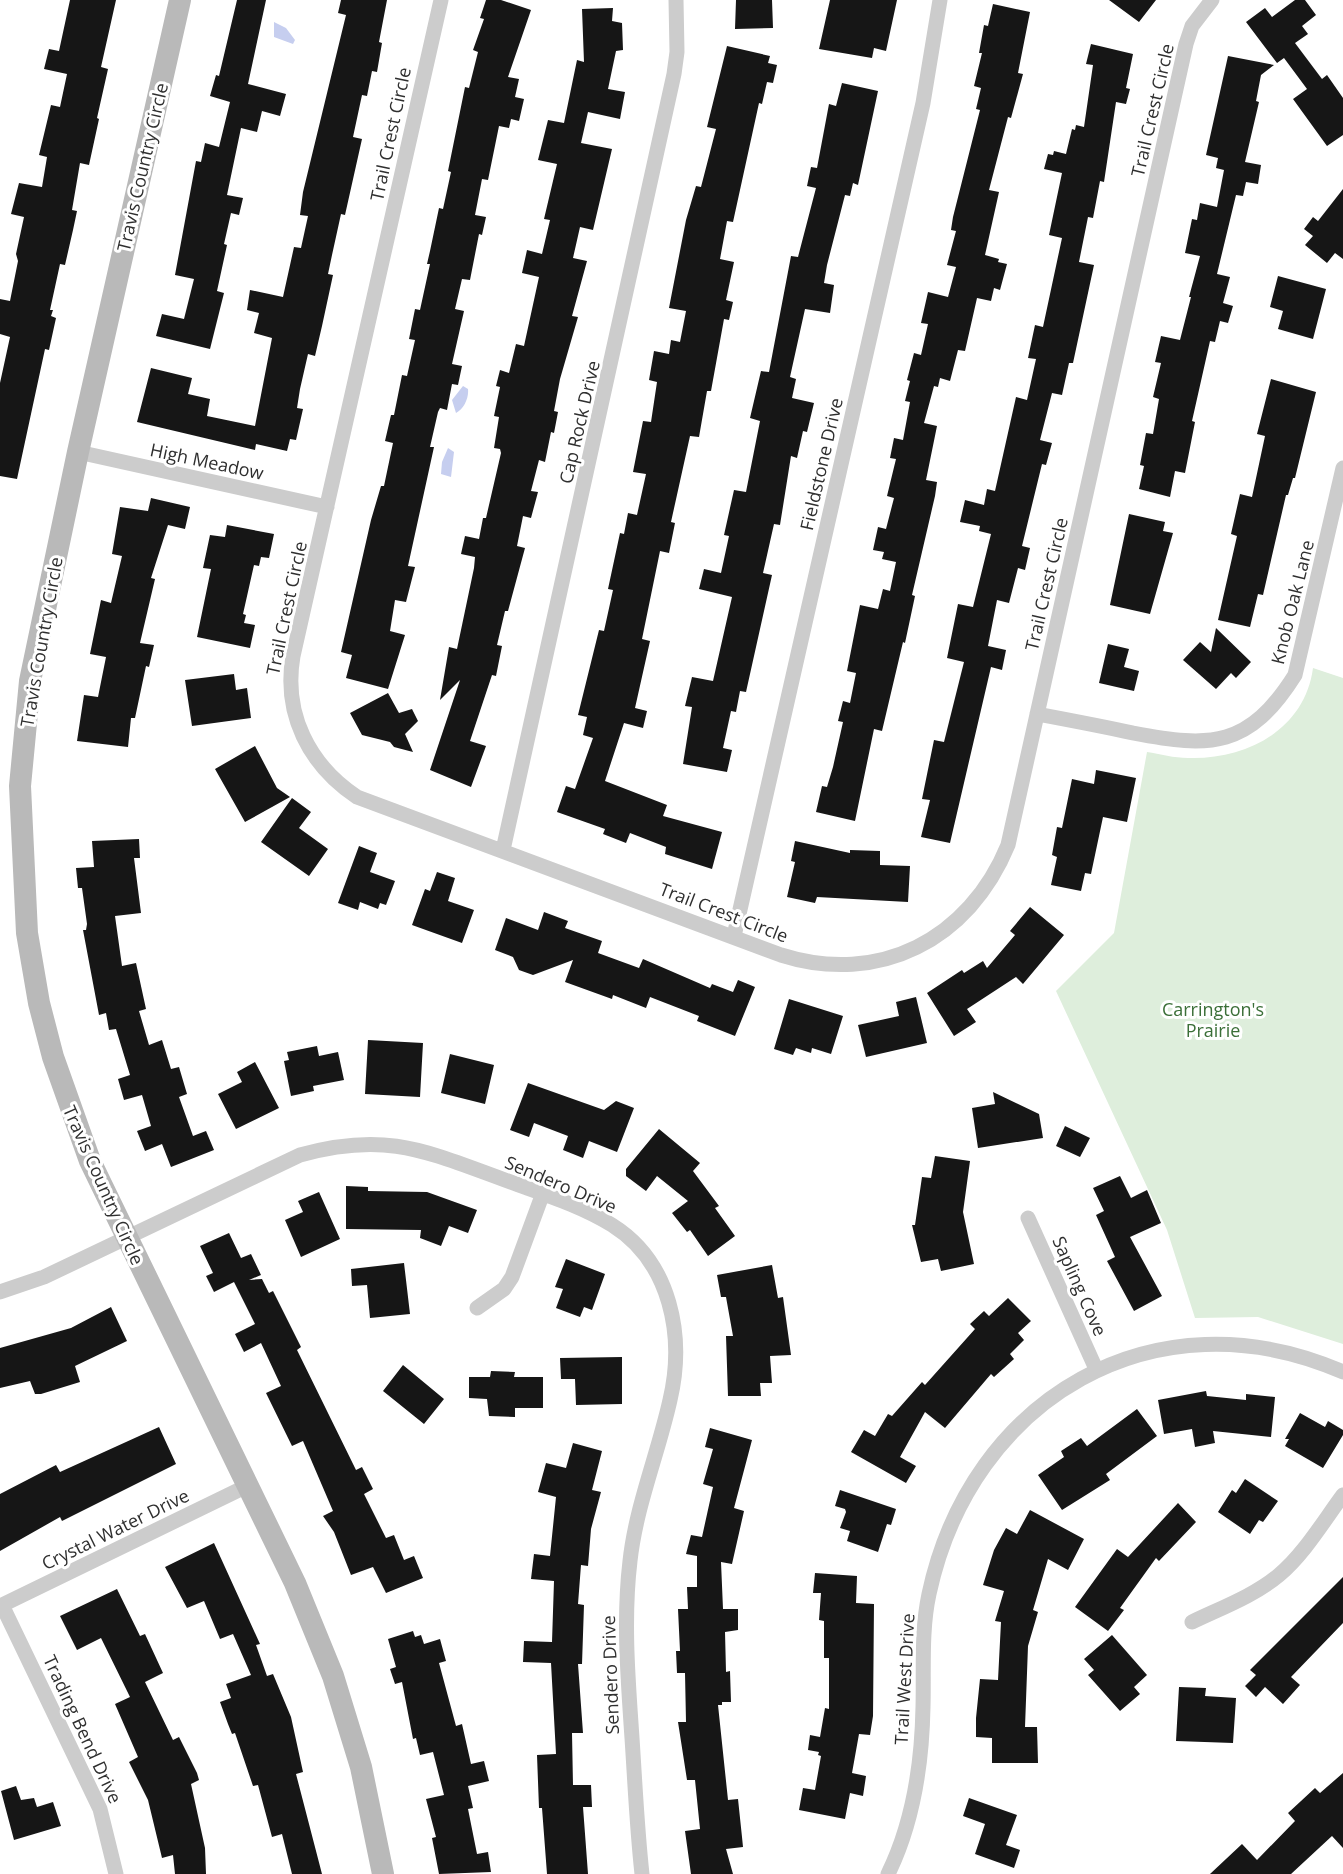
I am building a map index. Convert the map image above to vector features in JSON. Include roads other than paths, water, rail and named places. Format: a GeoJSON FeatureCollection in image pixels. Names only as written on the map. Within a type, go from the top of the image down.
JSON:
{"type":"FeatureCollection","features":[{"type":"Feature","properties":{"kind":"street","name":"Travis Country Circle"},"geometry":{"type":"LineString","coordinates":[[180,0],[78,452],[30,681],[20,786],[27,933],[39,1003],[53,1057],[90,1161],[295,1583],[333,1676],[361,1767],[383,1874]]}},
{"type":"Feature","properties":{"kind":"street","name":"Trail Crest Circle"},"geometry":{"type":"LineString","coordinates":[[441,0],[289,677],[290,696],[302,735],[324,770],[340,785],[357,796],[802,961],[845,966],[884,960],[924,944],[941,933],[972,906],[1001,861],[1008,845],[1186,44],[1192,26],[1212,0]]}},
{"type":"Feature","properties":{"kind":"street","name":"Cap Rock Drive"},"geometry":{"type":"LineString","coordinates":[[503,850],[674,74],[677,52],[676,0]]}},
{"type":"Feature","properties":{"kind":"street","name":"Fieldstone Drive"},"geometry":{"type":"LineString","coordinates":[[734,936],[923,103],[940,0]]}},
{"type":"Feature","properties":{"kind":"street","name":"High Meadow"},"geometry":{"type":"LineString","coordinates":[[78,452],[327,507]]}},
{"type":"Feature","properties":{"kind":"street","name":"Knob Oak Lane"},"geometry":{"type":"LineString","coordinates":[[1037,714],[1190,743],[1227,736],[1249,726],[1264,715],[1277,702],[1295,675],[1343,468]]}},
{"type":"Feature","properties":{"kind":"street","name":"Sendero Drive"},"geometry":{"type":"LineString","coordinates":[[0,1292],[44,1277],[300,1155],[330,1146],[358,1143],[416,1148],[543,1193],[612,1225],[631,1240],[647,1258],[660,1279],[668,1296],[675,1329],[675,1375],[634,1530],[629,1564],[626,1644],[642,1874]]}},
{"type":"Feature","properties":{"kind":"street"},"geometry":{"type":"LineString","coordinates":[[477,1308],[504,1289],[512,1277],[543,1193]]}},
{"type":"Feature","properties":{"kind":"street","name":"Sapling Cove"},"geometry":{"type":"LineString","coordinates":[[1028,1218],[1096,1369]]}},
{"type":"Feature","properties":{"kind":"street","name":"Trail West Drive"},"geometry":{"type":"LineString","coordinates":[[888,1874],[903,1837],[914,1797],[922,1730],[923,1628],[937,1560],[950,1527],[978,1474],[999,1446],[1056,1394],[1096,1369],[1136,1355],[1175,1346],[1229,1343],[1288,1352],[1343,1372]]}},
{"type":"Feature","properties":{"kind":"street","name":"Crystal Water Drive"},"geometry":{"type":"LineString","coordinates":[[1,1605],[247,1486]]}},
{"type":"Feature","properties":{"kind":"street"},"geometry":{"type":"LineString","coordinates":[[1192,1622],[1249,1596],[1279,1575],[1303,1548],[1343,1495]]}},
{"type":"Feature","properties":{"kind":"street","name":"Trading Bend Drive"},"geometry":{"type":"LineString","coordinates":[[1,1605],[100,1809],[116,1874]]}},
{"type":"Feature","properties":{"kind":"water"},"geometry":{"type":"Polygon","coordinates":[[[274,22],[286,28],[295,40],[293,44],[274,37],[274,22]]]}},
{"type":"Feature","properties":{"kind":"water"},"geometry":{"type":"Polygon","coordinates":[[[463,386],[468,389],[468,396],[464,406],[456,413],[452,400],[463,386]]]}},
{"type":"Feature","properties":{"kind":"water"},"geometry":{"type":"Polygon","coordinates":[[[448,448],[454,452],[451,477],[441,474],[442,462],[448,448]]]}},
{"type":"Feature","properties":{"kind":"park label","name":"Carrington's Prairie"},"geometry":{"type":"Point","coordinates":[1213,1019]}}]}
